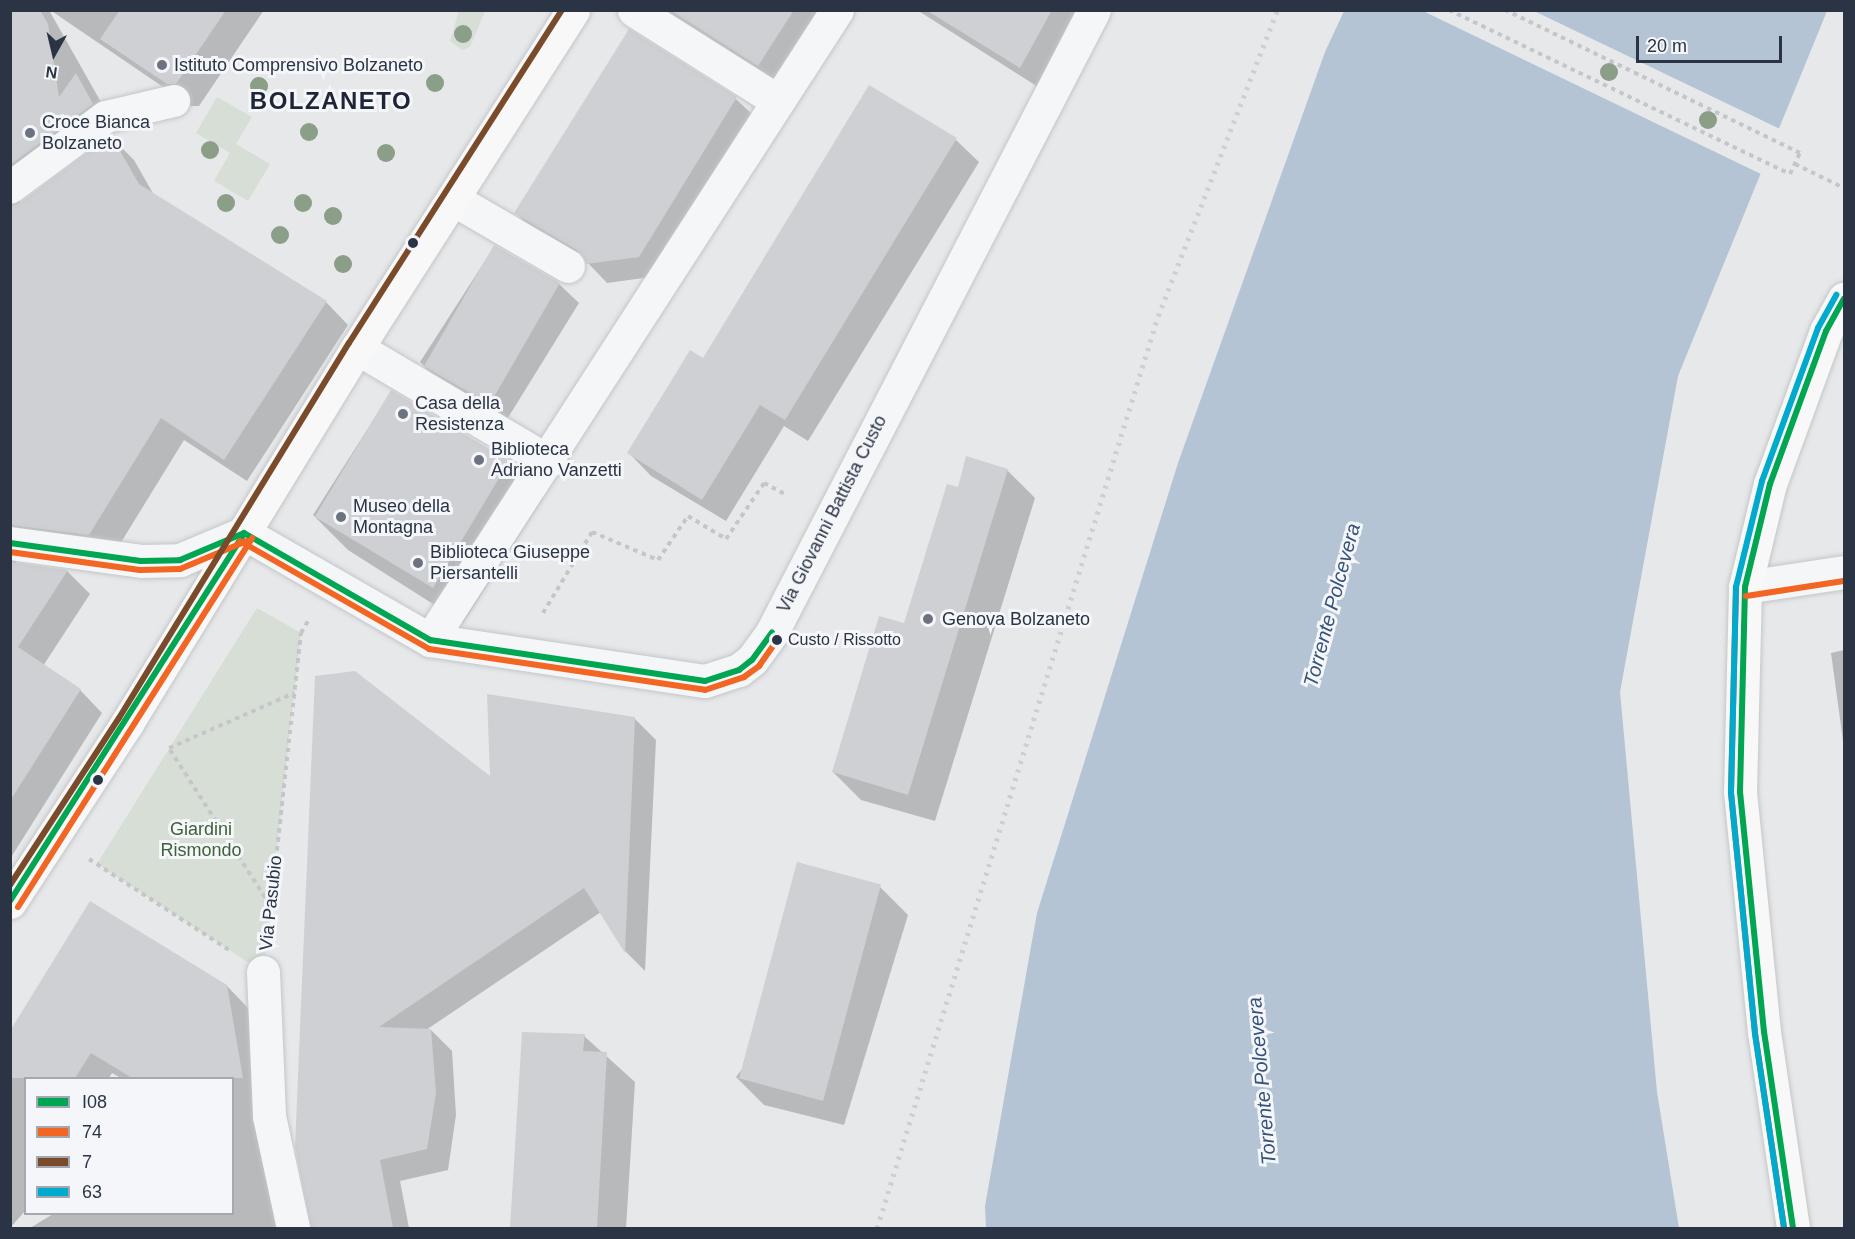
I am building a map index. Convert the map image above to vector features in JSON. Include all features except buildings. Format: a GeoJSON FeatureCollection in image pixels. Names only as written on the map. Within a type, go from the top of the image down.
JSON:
{"type":"FeatureCollection","features":[{"type":"Feature","properties":{"kind":"main road"},"geometry":{"type":"LineString","coordinates":[[10,902],[51,835],[127,723],[357,348],[573,10]]}},
{"type":"Feature","properties":{"kind":"main road"},"geometry":{"type":"LineString","coordinates":[[1793,1228],[1764,1032],[1740,792],[1745,587],[1770,484],[1826,331],[1845,299]]}},
{"type":"Feature","properties":{"kind":"street"},"geometry":{"type":"LineString","coordinates":[[634,10],[778,101]]}},
{"type":"Feature","properties":{"kind":"street"},"geometry":{"type":"LineString","coordinates":[[430,640],[548,461],[634,320],[837,10]]}},
{"type":"Feature","properties":{"kind":"street","name":"Via Giovanni Battista Custo"},"geometry":{"type":"LineString","coordinates":[[244,533],[329,585],[430,640],[705,681],[724,677],[752,660],[772,632],[1094,10]]}},
{"type":"Feature","properties":{"kind":"street"},"geometry":{"type":"LineString","coordinates":[[10,188],[106,117],[174,101]]}},
{"type":"Feature","properties":{"kind":"street"},"geometry":{"type":"LineString","coordinates":[[453,199],[568,266]]}},
{"type":"Feature","properties":{"kind":"street"},"geometry":{"type":"LineString","coordinates":[[357,348],[548,461]]}},
{"type":"Feature","properties":{"kind":"street"},"geometry":{"type":"LineString","coordinates":[[10,543],[141,561],[180,560],[244,533]]}},
{"type":"Feature","properties":{"kind":"street"},"geometry":{"type":"LineString","coordinates":[[1745,587],[1845,572]]}},
{"type":"Feature","properties":{"kind":"street","name":"Via Pasubio"},"geometry":{"type":"LineString","coordinates":[[263,972],[269,1116],[293,1228]]}},
{"type":"Feature","properties":{"kind":"path"},"geometry":{"type":"LineString","coordinates":[[1449,10],[1790,174],[1800,153],[1506,10]]}},
{"type":"Feature","properties":{"kind":"path"},"geometry":{"type":"LineString","coordinates":[[1795,164],[1845,188]]}},
{"type":"Feature","properties":{"kind":"path"},"geometry":{"type":"LineString","coordinates":[[549,601],[592,532],[658,560],[687,516],[726,539],[764,483],[785,495]]}},
{"type":"Feature","properties":{"kind":"path","name":"Via Pasubio"},"geometry":{"type":"LineString","coordinates":[[263,972],[301,633],[329,585]]}},
{"type":"Feature","properties":{"kind":"path"},"geometry":{"type":"LineString","coordinates":[[271,906],[169,748],[294,693]]}},
{"type":"Feature","properties":{"kind":"path"},"geometry":{"type":"LineString","coordinates":[[51,835],[263,972]]}},
{"type":"Feature","properties":{"kind":"green space"},"geometry":{"type":"Polygon","coordinates":[[[459,11],[485,11],[470,47],[462,50],[450,41],[459,11]]]}},
{"type":"Feature","properties":{"kind":"green space"},"geometry":{"type":"Polygon","coordinates":[[[217,97],[252,117],[236,144],[270,164],[248,201],[214,181],[230,153],[196,133],[217,97]]]}},
{"type":"Feature","properties":{"kind":"green space","name":"Giardini Rismondo"},"geometry":{"type":"Polygon","coordinates":[[[257,608],[301,633],[263,972],[97,864],[257,608]]]}},
{"type":"Feature","properties":{"kind":"water","name":"Torrente Polcevera"},"geometry":{"type":"Polygon","coordinates":[[[1344,11],[1827,11],[1678,376],[1620,692],[1657,1092],[1679,1228],[986,1228],[985,1206],[1037,913],[1178,463],[1325,52],[1344,11]]]}},
{"type":"Feature","properties":{"kind":"pier"},"geometry":{"type":"Polygon","coordinates":[[[1423,11],[1534,11],[1782,130],[1763,175],[1423,11]]]}},
{"type":"Feature","properties":{"kind":"railway"},"geometry":{"type":"LineString","coordinates":[[877,1228],[1158,316],[1277,10]]}},
{"type":"Feature","properties":{"kind":"transit line","name":"7"},"geometry":{"type":"LineString","coordinates":[[10,885],[119,718],[349,343],[562,10]]}},
{"type":"Feature","properties":{"kind":"transit line","name":"63"},"geometry":{"type":"LineString","coordinates":[[1784,1228],[1755,1033],[1731,793],[1736,587],[1762,481],[1818,328],[1836,295]]}},
{"type":"Feature","properties":{"kind":"transit line","name":"I08"},"geometry":{"type":"LineString","coordinates":[[1793,1228],[1764,1032],[1740,792],[1745,587],[1770,484],[1826,331],[1844,299]]}},
{"type":"Feature","properties":{"kind":"transit line","name":"I08"},"geometry":{"type":"LineString","coordinates":[[244,533],[430,640],[705,681],[739,670],[752,660],[772,632]]}},
{"type":"Feature","properties":{"kind":"transit line","name":"I08"},"geometry":{"type":"LineString","coordinates":[[10,543],[141,561],[180,560],[244,533]]}},
{"type":"Feature","properties":{"kind":"transit line","name":"I08"},"geometry":{"type":"LineString","coordinates":[[10,901],[244,533]]}},
{"type":"Feature","properties":{"kind":"transit line","name":"74"},"geometry":{"type":"LineString","coordinates":[[18,907],[252,538]]}},
{"type":"Feature","properties":{"kind":"transit line","name":"74"},"geometry":{"type":"LineString","coordinates":[[240,541],[429,649],[705,690],[744,677],[759,666],[779,637]]}},
{"type":"Feature","properties":{"kind":"transit line","name":"74"},"geometry":{"type":"LineString","coordinates":[[10,552],[140,570],[180,569],[247,541]]}},
{"type":"Feature","properties":{"kind":"transit line","name":"74"},"geometry":{"type":"LineString","coordinates":[[1746,596],[1844,581]]}},
{"type":"Feature","properties":{"kind":"transit line","name":"74"},"geometry":{"type":"LineString","coordinates":[[1736,587],[1731,793],[1755,1033],[1784,1228]]}},
{"type":"Feature","properties":{"kind":"place","name":"Istituto Comprensivo Bolzaneto"},"geometry":{"type":"Point","coordinates":[162,65]}},
{"type":"Feature","properties":{"kind":"place","name":"Croce Bianca Bolzaneto"},"geometry":{"type":"Point","coordinates":[30,133]}},
{"type":"Feature","properties":{"kind":"place","name":"Casa della Resistenza"},"geometry":{"type":"Point","coordinates":[403,414]}},
{"type":"Feature","properties":{"kind":"place","name":"Biblioteca Adriano Vanzetti"},"geometry":{"type":"Point","coordinates":[479,460]}},
{"type":"Feature","properties":{"kind":"place","name":"Museo della Montagna"},"geometry":{"type":"Point","coordinates":[341,517]}},
{"type":"Feature","properties":{"kind":"place","name":"Biblioteca Giuseppe Piersantelli"},"geometry":{"type":"Point","coordinates":[418,563]}},
{"type":"Feature","properties":{"kind":"place","name":"Genova Bolzaneto"},"geometry":{"type":"Point","coordinates":[928,619]}},
{"type":"Feature","properties":{"kind":"place","name":"Custo / Rissotto"},"geometry":{"type":"Point","coordinates":[777,640]}},
{"type":"Feature","properties":{"kind":"district","name":"BOLZANETO"},"geometry":{"type":"Point","coordinates":[331,101]}}]}
